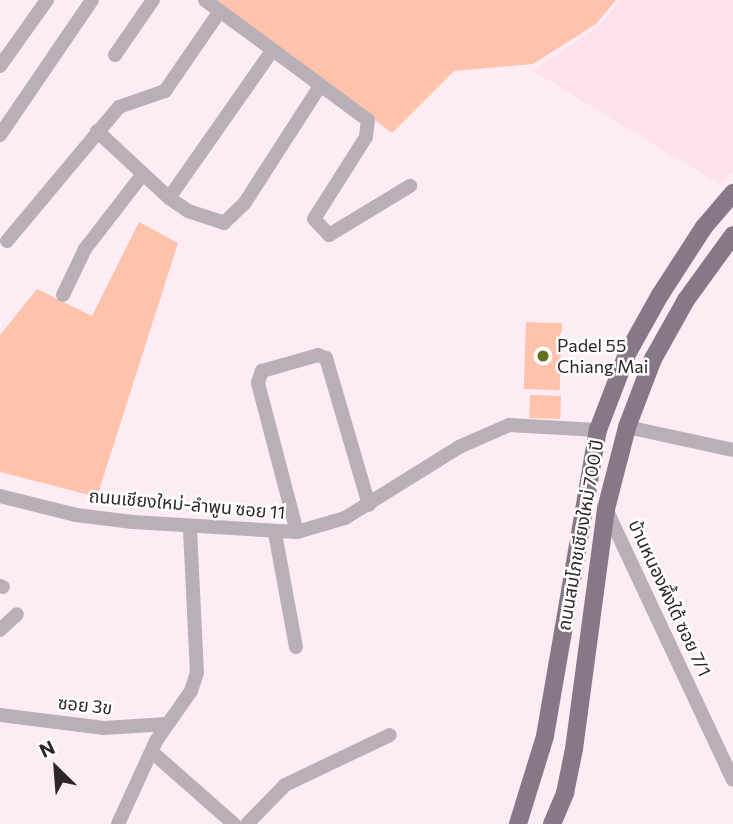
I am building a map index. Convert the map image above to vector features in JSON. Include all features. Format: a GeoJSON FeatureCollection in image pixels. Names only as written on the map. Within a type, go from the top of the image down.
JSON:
{"type":"FeatureCollection","features":[{"type":"Feature","properties":{"kind":"main road","name":"ถนนสมโภชเชียงใหม่ 700 ปี"},"geometry":{"type":"LineString","coordinates":[[518,824],[545,736],[598,430],[627,354],[660,295],[704,226],[733,193]]}},
{"type":"Feature","properties":{"kind":"main road","name":"ถนนสมโภชเชียงใหม่ 700 ปี"},"geometry":{"type":"LineString","coordinates":[[552,824],[565,793],[574,749],[606,509],[627,427],[653,359],[686,300],[733,235]]}},
{"type":"Feature","properties":{"kind":"street"},"geometry":{"type":"LineString","coordinates":[[0,66],[47,0]]}},
{"type":"Feature","properties":{"kind":"street"},"geometry":{"type":"LineString","coordinates":[[0,135],[92,0]]}},
{"type":"Feature","properties":{"kind":"street"},"geometry":{"type":"LineString","coordinates":[[115,55],[153,0]]}},
{"type":"Feature","properties":{"kind":"street"},"geometry":{"type":"LineString","coordinates":[[205,0],[368,121],[369,127],[314,219],[329,234],[410,186]]}},
{"type":"Feature","properties":{"kind":"street"},"geometry":{"type":"LineString","coordinates":[[7,241],[119,107],[165,91],[220,11]]}},
{"type":"Feature","properties":{"kind":"street"},"geometry":{"type":"LineString","coordinates":[[169,198],[272,51]]}},
{"type":"Feature","properties":{"kind":"street"},"geometry":{"type":"LineString","coordinates":[[97,131],[169,198],[215,221],[232,220],[320,86]]}},
{"type":"Feature","properties":{"kind":"street"},"geometry":{"type":"LineString","coordinates":[[63,295],[85,249],[143,174]]}},
{"type":"Feature","properties":{"kind":"street"},"geometry":{"type":"LineString","coordinates":[[298,532],[258,383],[262,372],[318,355],[326,358],[369,505]]}},
{"type":"Feature","properties":{"kind":"street","name":"ถนนเชียงใหม่-ลำพูน ซอย 11"},"geometry":{"type":"LineString","coordinates":[[0,496],[76,515],[190,528],[298,532],[369,505],[459,446],[509,425],[598,430]]}},
{"type":"Feature","properties":{"kind":"street"},"geometry":{"type":"LineString","coordinates":[[627,427],[733,450]]}},
{"type":"Feature","properties":{"kind":"street","name":"บ้านหนองผึ้งใต้ ซอย 7/1"},"geometry":{"type":"LineString","coordinates":[[606,509],[733,780]]}},
{"type":"Feature","properties":{"kind":"street"},"geometry":{"type":"LineString","coordinates":[[118,824],[152,752],[167,724],[191,691],[197,673],[190,528]]}},
{"type":"Feature","properties":{"kind":"street"},"geometry":{"type":"LineString","coordinates":[[275,533],[296,647]]}},
{"type":"Feature","properties":{"kind":"street"},"geometry":{"type":"LineString","coordinates":[[0,630],[17,614]]}},
{"type":"Feature","properties":{"kind":"street","name":"ซอย 3ข"},"geometry":{"type":"LineString","coordinates":[[0,715],[104,728],[167,724]]}},
{"type":"Feature","properties":{"kind":"street"},"geometry":{"type":"LineString","coordinates":[[247,824],[285,785],[390,735]]}},
{"type":"Feature","properties":{"kind":"street"},"geometry":{"type":"LineString","coordinates":[[152,752],[234,824]]}},
{"type":"Feature","properties":{"kind":"shaded area"},"geometry":{"type":"Polygon","coordinates":[[[214,0],[616,0],[596,24],[533,64],[454,71],[392,133],[214,0]]]}},
{"type":"Feature","properties":{"kind":"shaded area"},"geometry":{"type":"Polygon","coordinates":[[[620,0],[733,0],[733,170],[720,184],[533,71],[600,25],[620,0]]]}},
{"type":"Feature","properties":{"kind":"shaded area"},"geometry":{"type":"Polygon","coordinates":[[[139,222],[178,243],[97,497],[0,472],[0,335],[37,289],[92,316],[139,222]]]}},
{"type":"Feature","properties":{"kind":"shaded area","name":"Padel 55 Chiang Mai"},"geometry":{"type":"Polygon","coordinates":[[[526,322],[562,323],[560,390],[524,389],[526,322]]]}},
{"type":"Feature","properties":{"kind":"shaded area"},"geometry":{"type":"Polygon","coordinates":[[[530,395],[561,396],[560,419],[529,418],[530,395]]]}},
{"type":"Feature","properties":{"kind":"place","name":"Padel 55 Chiang Mai"},"geometry":{"type":"Point","coordinates":[543,356]}}]}
